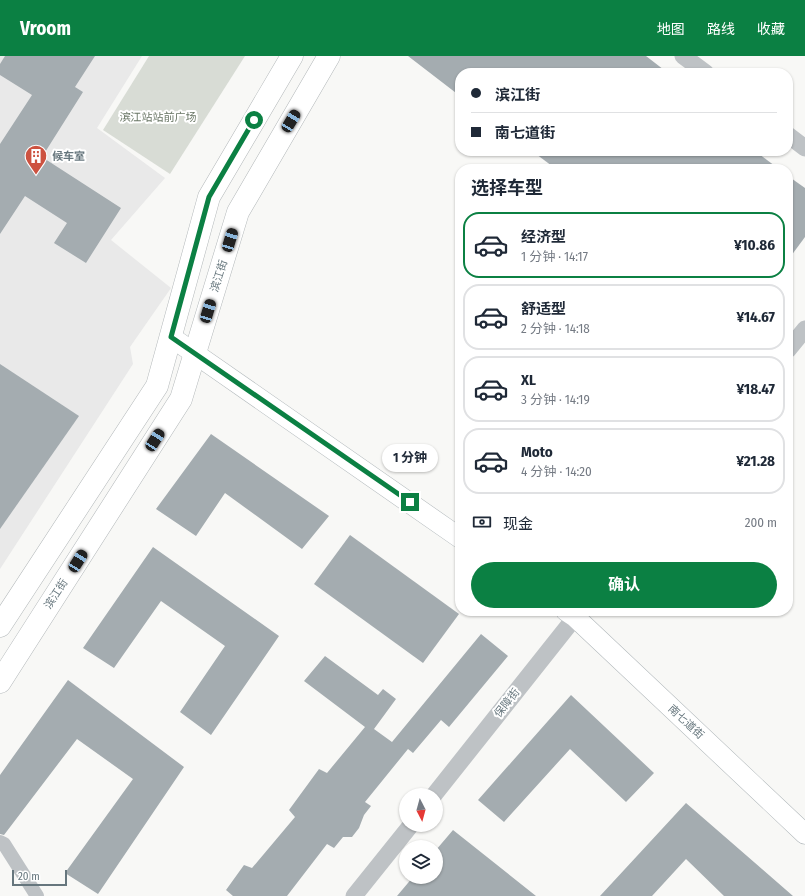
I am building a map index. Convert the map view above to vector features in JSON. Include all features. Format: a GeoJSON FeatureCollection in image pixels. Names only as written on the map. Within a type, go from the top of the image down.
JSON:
{"type":"FeatureCollection","features":[{"type":"Feature","properties":{"kind":"main road"},"geometry":{"type":"LineString","coordinates":[[0,626],[157,386],[209,197],[292,56]]}},
{"type":"Feature","properties":{"kind":"main road","name":"滨江街"},"geometry":{"type":"LineString","coordinates":[[0,682],[181,399],[238,212],[329,56]]}},
{"type":"Feature","properties":{"kind":"main road"},"geometry":{"type":"LineString","coordinates":[[171,337],[455,535]]}},
{"type":"Feature","properties":{"kind":"main road","name":"南七道街"},"geometry":{"type":"LineString","coordinates":[[577,616],[805,834]]}},
{"type":"Feature","properties":{"kind":"street"},"geometry":{"type":"LineString","coordinates":[[683,56],[699,68]]}},
{"type":"Feature","properties":{"kind":"street"},"geometry":{"type":"LineString","coordinates":[[793,139],[805,148]]}},
{"type":"Feature","properties":{"kind":"street"},"geometry":{"type":"LineString","coordinates":[[793,344],[805,329]]}},
{"type":"Feature","properties":{"kind":"street","name":"保障街"},"geometry":{"type":"LineString","coordinates":[[439,788],[572,616]]}},
{"type":"Feature","properties":{"kind":"street"},"geometry":{"type":"LineString","coordinates":[[354,896],[405,832]]}},
{"type":"Feature","properties":{"kind":"street"},"geometry":{"type":"LineString","coordinates":[[0,842],[4,844],[37,896]]}},
{"type":"Feature","properties":{"kind":"shaded area"},"geometry":{"type":"Polygon","coordinates":[[[0,56],[142,56],[97,128],[165,178],[111,240],[171,288],[130,347],[133,364],[0,569],[0,56]]]}},
{"type":"Feature","properties":{"kind":"green space","name":"滨江站站前广场"},"geometry":{"type":"Polygon","coordinates":[[[149,56],[245,56],[170,174],[103,130],[149,56]]]}},
{"type":"Feature","properties":{"kind":"building","name":"候车室"},"geometry":{"type":"Polygon","coordinates":[[[5,56],[95,56],[75,87],[83,92],[42,157],[121,208],[86,263],[54,243],[67,223],[25,196],[0,234],[0,144],[32,95],[0,75],[0,64],[5,56]]]}},
{"type":"Feature","properties":{"kind":"building"},"geometry":{"type":"Polygon","coordinates":[[[408,56],[646,56],[662,68],[455,68],[455,92],[408,56]]]}},
{"type":"Feature","properties":{"kind":"building"},"geometry":{"type":"Polygon","coordinates":[[[539,156],[762,156],[772,164],[549,164],[539,156]]]}},
{"type":"Feature","properties":{"kind":"building"},"geometry":{"type":"Polygon","coordinates":[[[793,180],[805,188],[805,237],[793,253],[793,180]]]}},
{"type":"Feature","properties":{"kind":"building"},"geometry":{"type":"Polygon","coordinates":[[[0,364],[79,416],[0,529],[0,364]]]}},
{"type":"Feature","properties":{"kind":"building"},"geometry":{"type":"Polygon","coordinates":[[[211,434],[329,516],[302,549],[225,493],[196,536],[156,509],[211,434]]]}},
{"type":"Feature","properties":{"kind":"building"},"geometry":{"type":"Polygon","coordinates":[[[350,535],[455,611],[455,616],[458,616],[423,663],[314,584],[350,535]]]}},
{"type":"Feature","properties":{"kind":"building"},"geometry":{"type":"Polygon","coordinates":[[[153,547],[279,636],[211,735],[180,712],[225,646],[161,601],[114,668],[83,648],[153,547]]]}},
{"type":"Feature","properties":{"kind":"building"},"geometry":{"type":"Polygon","coordinates":[[[481,634],[508,656],[449,727],[441,720],[413,753],[408,749],[365,802],[371,806],[364,815],[359,828],[352,837],[343,837],[334,848],[327,844],[287,896],[233,896],[226,890],[244,865],[252,868],[295,817],[289,810],[319,769],[327,773],[365,727],[304,681],[325,656],[378,695],[383,689],[396,699],[374,729],[392,742],[481,634]]]}},
{"type":"Feature","properties":{"kind":"building"},"geometry":{"type":"Polygon","coordinates":[[[68,680],[184,767],[98,894],[65,873],[133,779],[77,739],[4,835],[0,834],[0,775],[68,680]]]}},
{"type":"Feature","properties":{"kind":"building"},"geometry":{"type":"Polygon","coordinates":[[[571,695],[654,773],[626,802],[570,749],[504,822],[478,800],[571,695]]]}},
{"type":"Feature","properties":{"kind":"building"},"geometry":{"type":"Polygon","coordinates":[[[686,803],[793,896],[724,896],[686,859],[652,896],[600,896],[686,803]]]}},
{"type":"Feature","properties":{"kind":"building"},"geometry":{"type":"Polygon","coordinates":[[[453,830],[536,896],[397,896],[407,884],[443,884],[443,842],[453,830]]]}},
{"type":"Feature","properties":{"kind":"place","name":"候车室"},"geometry":{"type":"Point","coordinates":[36,176]}},
{"type":"Feature","properties":{"kind":"route"},"geometry":{"type":"LineString","coordinates":[[254,120],[209,197],[171,337],[410,502]]}}]}
